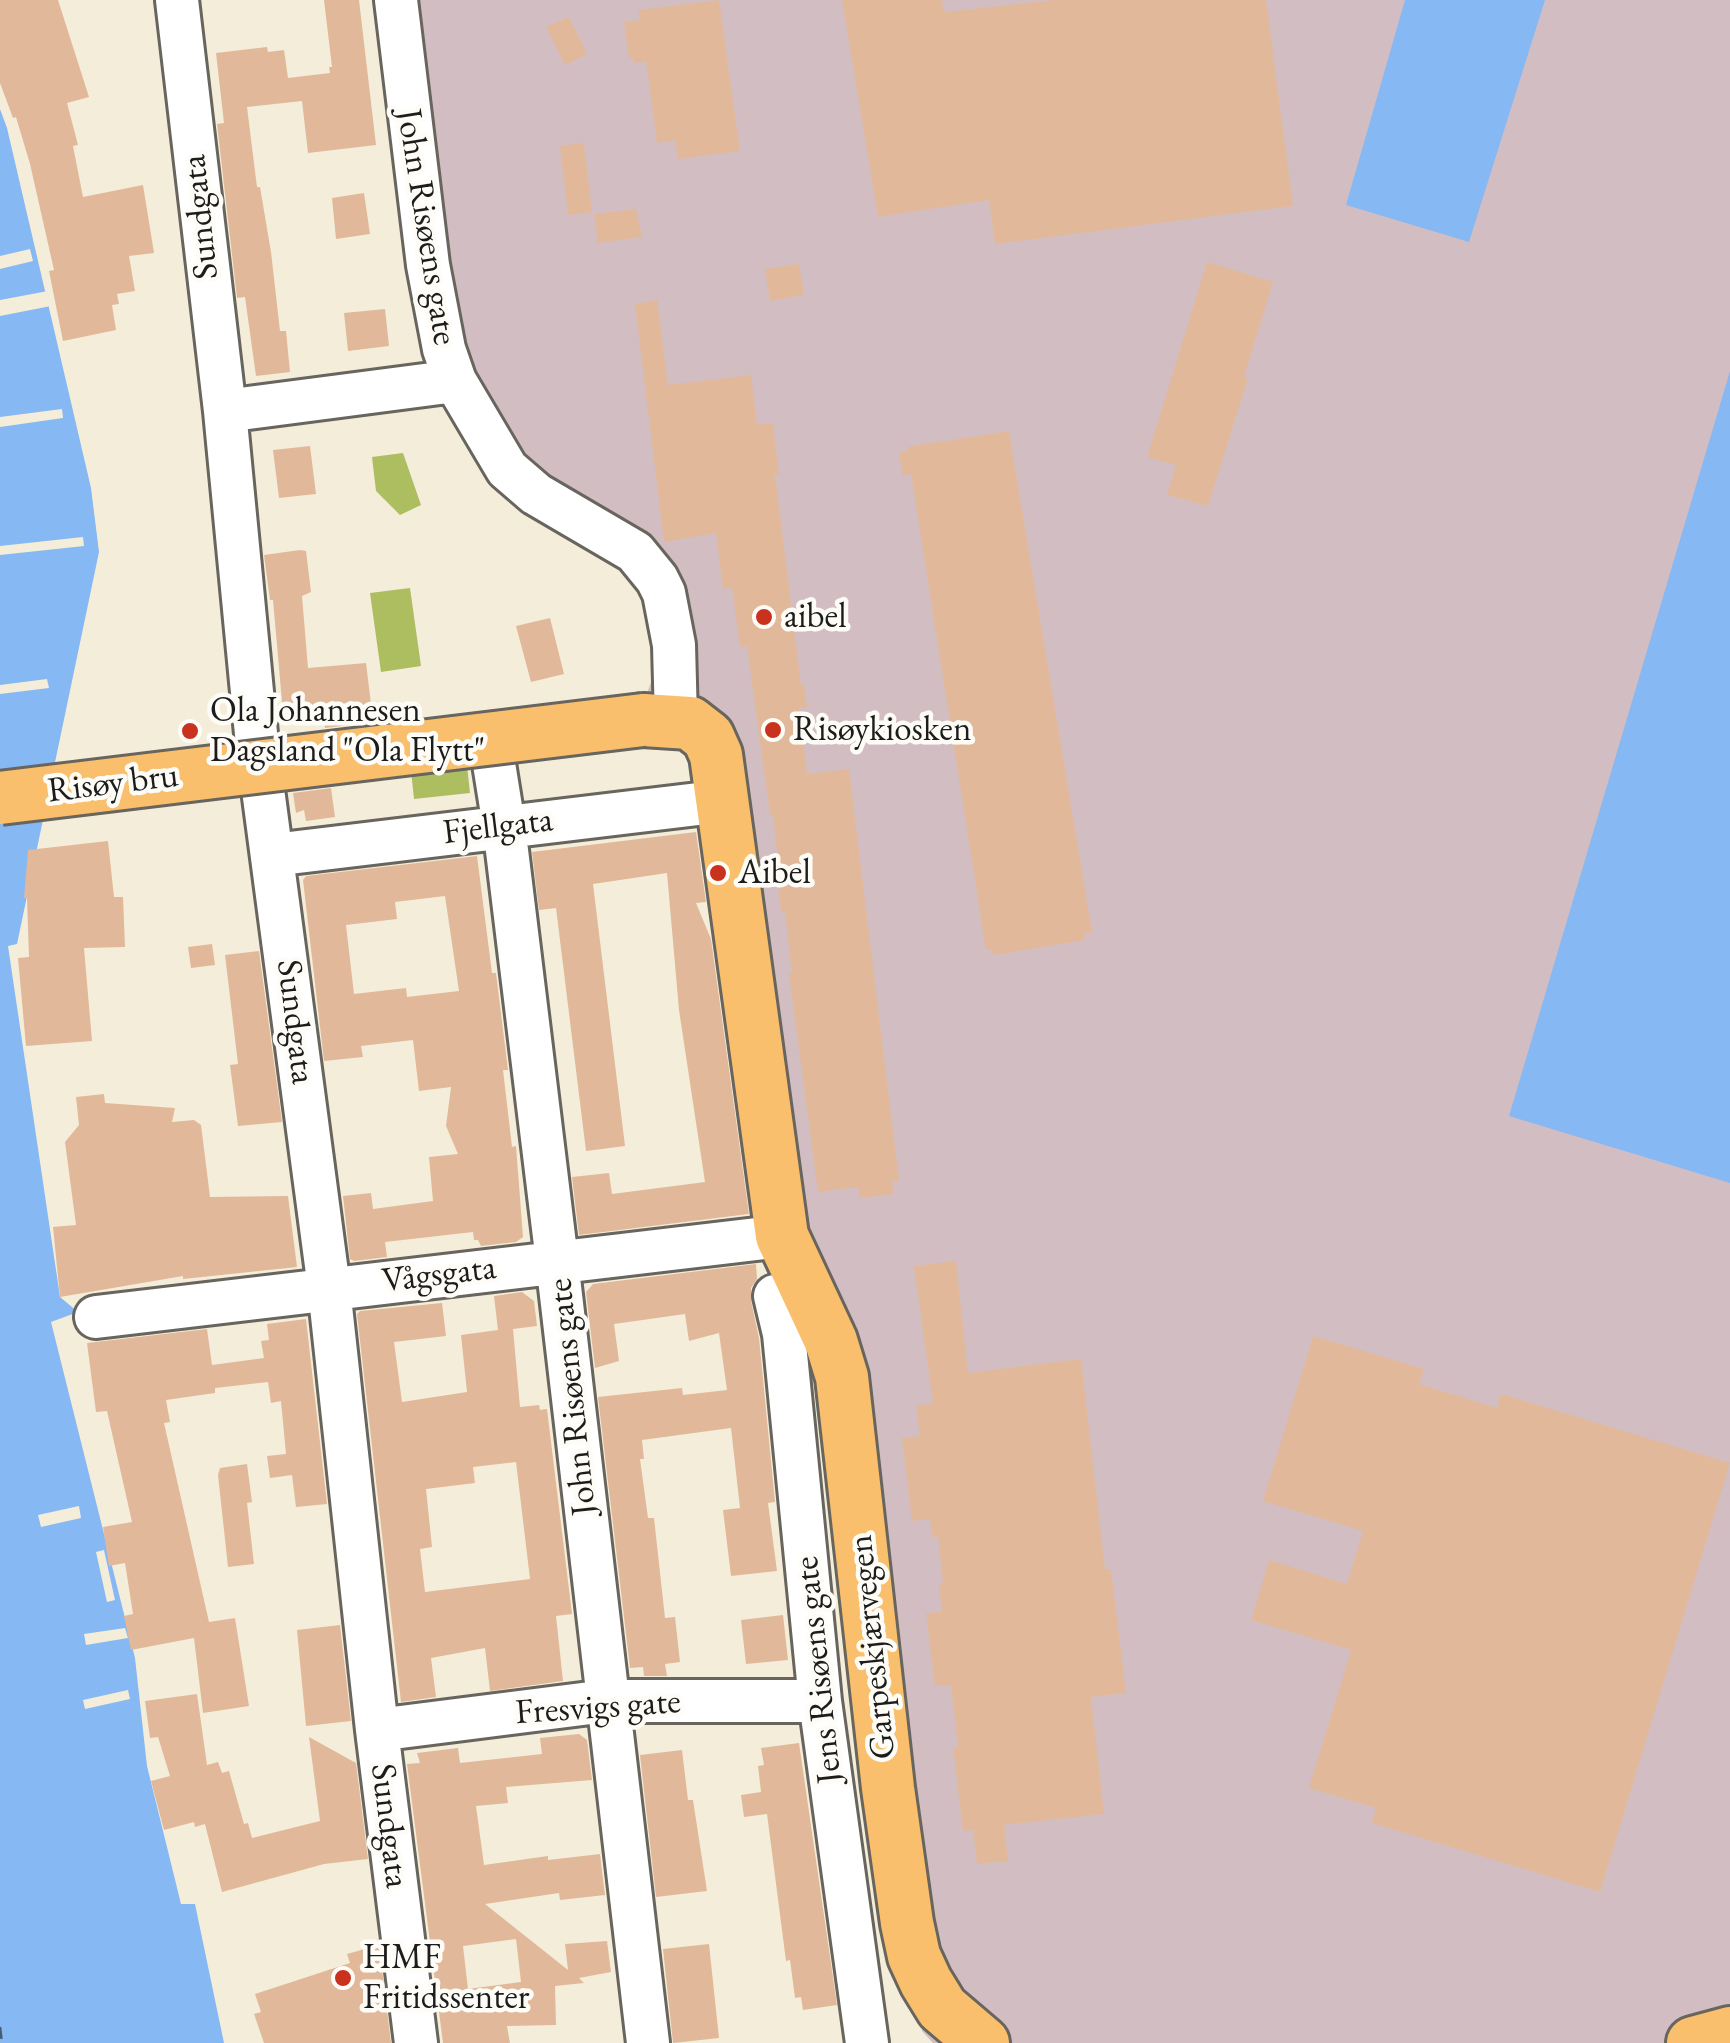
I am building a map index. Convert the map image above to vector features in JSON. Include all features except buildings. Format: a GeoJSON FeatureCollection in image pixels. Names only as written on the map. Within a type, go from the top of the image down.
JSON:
{"type":"FeatureCollection","features":[{"type":"Feature","properties":{"kind":"main road","name":"Risøy bru"},"geometry":{"type":"LineString","coordinates":[[0,798],[659,720]]}},
{"type":"Feature","properties":{"kind":"main road"},"geometry":{"type":"LineString","coordinates":[[659,720],[690,723],[708,737],[716,755],[782,1236]]}},
{"type":"Feature","properties":{"kind":"main road","name":"Garpeskjærvegen"},"geometry":{"type":"LineString","coordinates":[[782,1236],[830,1341],[842,1377],[894,1837],[914,1956],[942,2008],[969,2039]]}},
{"type":"Feature","properties":{"kind":"main road"},"geometry":{"type":"LineString","coordinates":[[1694,2043],[1730,2033]]}},
{"type":"Feature","properties":{"kind":"street","name":"Sundgata"},"geometry":{"type":"LineString","coordinates":[[177,0],[225,412],[257,744],[330,1288],[377,1730],[416,2043]]}},
{"type":"Feature","properties":{"kind":"street","name":"John Risøens gate"},"geometry":{"type":"LineString","coordinates":[[396,0],[428,265],[444,350],[455,381],[507,469],[536,494],[635,552],[657,578],[664,593],[674,645],[659,720]]}},
{"type":"Feature","properties":{"kind":"street"},"geometry":{"type":"LineString","coordinates":[[225,412],[455,381]]}},
{"type":"Feature","properties":{"kind":"street","name":"John Risøens gate"},"geometry":{"type":"LineString","coordinates":[[492,752],[558,1261],[648,2043]]}},
{"type":"Feature","properties":{"kind":"street","name":"Fjellgata"},"geometry":{"type":"LineString","coordinates":[[273,854],[723,800]]}},
{"type":"Feature","properties":{"kind":"street","name":"Vågsgata"},"geometry":{"type":"LineString","coordinates":[[96,1317],[782,1236]]}},
{"type":"Feature","properties":{"kind":"street","name":"Jens Risøens gate"},"geometry":{"type":"LineString","coordinates":[[774,1296],[784,1334],[820,1701],[866,2043]]}},
{"type":"Feature","properties":{"kind":"street","name":"Fresvigs gate"},"geometry":{"type":"LineString","coordinates":[[377,1730],[606,1702],[820,1701]]}},
{"type":"Feature","properties":{"kind":"shaded area"},"geometry":{"type":"Polygon","coordinates":[[[389,0],[1730,0],[1730,2043],[933,2043],[922,2031],[892,1835],[876,1656],[713,775],[681,727],[638,720],[672,621],[454,390],[389,0]]]}},
{"type":"Feature","properties":{"kind":"green space"},"geometry":{"type":"Polygon","coordinates":[[[403,453],[421,505],[400,515],[376,491],[372,457],[403,453]]]}},
{"type":"Feature","properties":{"kind":"green space"},"geometry":{"type":"Polygon","coordinates":[[[410,588],[421,666],[381,672],[370,593],[410,588]]]}},
{"type":"Feature","properties":{"kind":"green space"},"geometry":{"type":"Polygon","coordinates":[[[465,747],[470,793],[414,799],[409,752],[465,747]]]}},
{"type":"Feature","properties":{"kind":"water"},"geometry":{"type":"Polygon","coordinates":[[[1405,0],[1545,0],[1469,242],[1346,205],[1405,0]]]}},
{"type":"Feature","properties":{"kind":"water"},"geometry":{"type":"Polygon","coordinates":[[[0,109],[91,488],[99,552],[17,944],[8,946],[60,1297],[78,1312],[51,1322],[135,1658],[147,1766],[181,1904],[195,1904],[224,2043],[0,2043],[0,109]]]}},
{"type":"Feature","properties":{"kind":"water"},"geometry":{"type":"Polygon","coordinates":[[[1730,371],[1730,1183],[1509,1116],[1730,371]]]}},
{"type":"Feature","properties":{"kind":"pier"},"geometry":{"type":"Polygon","coordinates":[[[30,249],[33,261],[0,269],[0,256],[30,249]]]}},
{"type":"Feature","properties":{"kind":"pier"},"geometry":{"type":"Polygon","coordinates":[[[48,291],[51,306],[0,316],[0,300],[48,291]]]}},
{"type":"Feature","properties":{"kind":"pier"},"geometry":{"type":"Polygon","coordinates":[[[62,409],[63,418],[0,427],[0,417],[62,409]]]}},
{"type":"Feature","properties":{"kind":"pier"},"geometry":{"type":"Polygon","coordinates":[[[83,537],[84,546],[0,555],[0,546],[83,537]]]}},
{"type":"Feature","properties":{"kind":"pier"},"geometry":{"type":"Polygon","coordinates":[[[47,679],[49,688],[0,694],[0,685],[47,679]]]}},
{"type":"Feature","properties":{"kind":"pier"},"geometry":{"type":"Polygon","coordinates":[[[79,1506],[81,1518],[41,1527],[38,1515],[79,1506]]]}},
{"type":"Feature","properties":{"kind":"pier"},"geometry":{"type":"Polygon","coordinates":[[[104,1550],[115,1600],[107,1602],[96,1552],[104,1550]]]}},
{"type":"Feature","properties":{"kind":"pier"},"geometry":{"type":"Polygon","coordinates":[[[125,1628],[128,1638],[86,1645],[84,1634],[125,1628]]]}},
{"type":"Feature","properties":{"kind":"pier"},"geometry":{"type":"Polygon","coordinates":[[[128,1690],[130,1699],[85,1709],[83,1700],[128,1690]]]}},
{"type":"Feature","properties":{"kind":"ferry route"},"geometry":{"type":"LineString","coordinates":[[0,2027],[2,2043]]}},
{"type":"Feature","properties":{"kind":"place","name":"aibel"},"geometry":{"type":"Point","coordinates":[764,617]}},
{"type":"Feature","properties":{"kind":"place","name":"Risøykiosken"},"geometry":{"type":"Point","coordinates":[773,730]}},
{"type":"Feature","properties":{"kind":"place","name":"Ola Johannesen Dagsland \"Ola Flytt\""},"geometry":{"type":"Point","coordinates":[190,731]}},
{"type":"Feature","properties":{"kind":"place","name":"Aibel"},"geometry":{"type":"Point","coordinates":[718,873]}},
{"type":"Feature","properties":{"kind":"place","name":"HMF Fritidssenter"},"geometry":{"type":"Point","coordinates":[343,1978]}}]}
